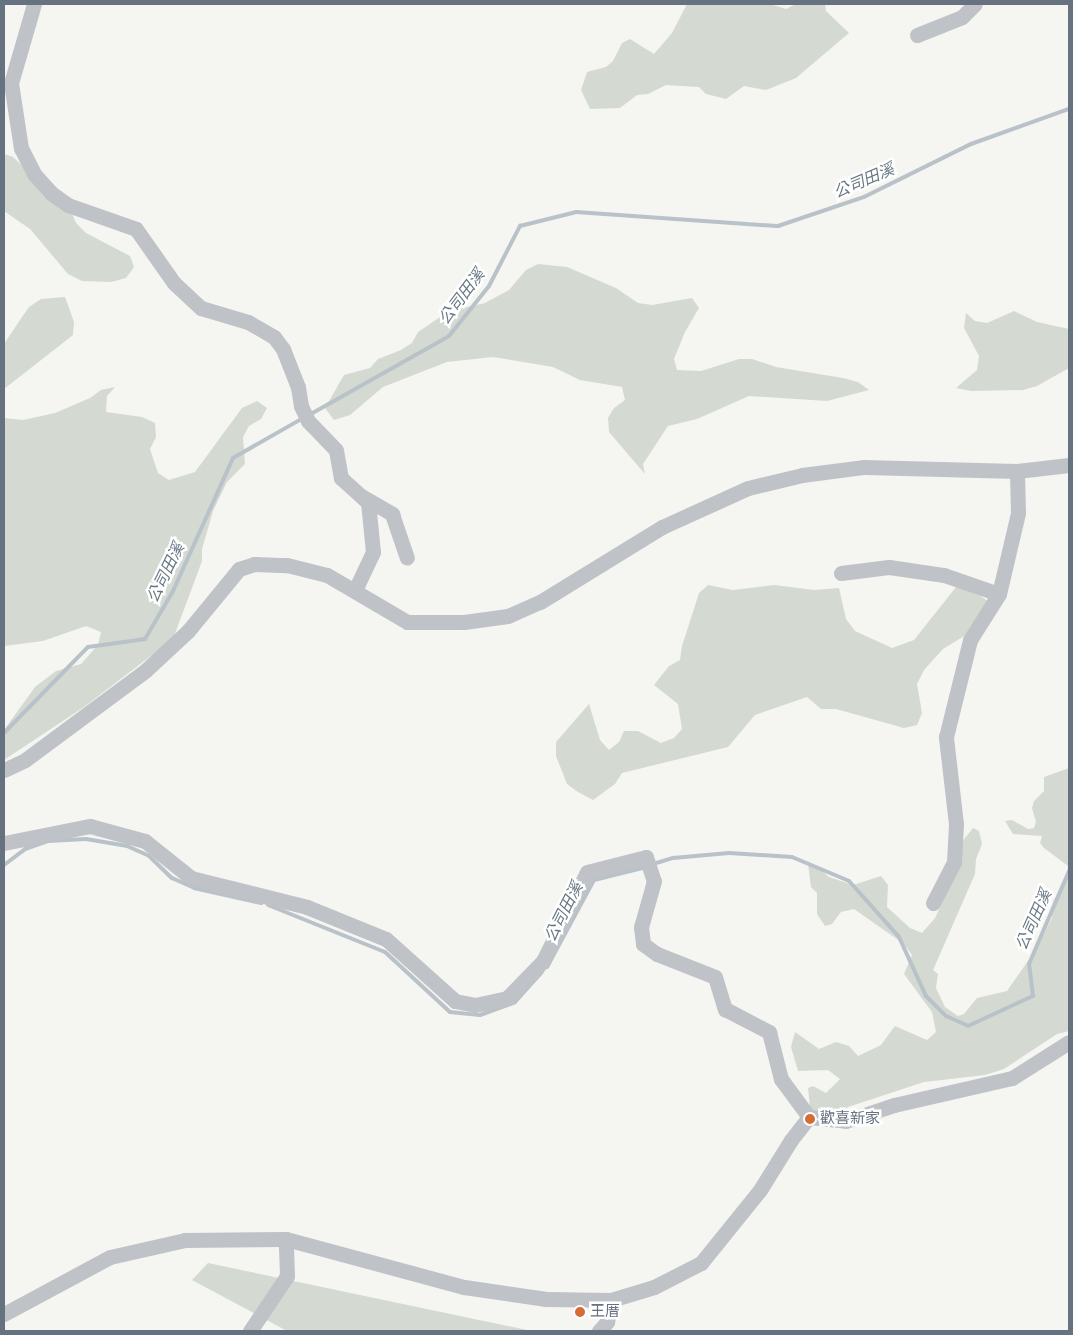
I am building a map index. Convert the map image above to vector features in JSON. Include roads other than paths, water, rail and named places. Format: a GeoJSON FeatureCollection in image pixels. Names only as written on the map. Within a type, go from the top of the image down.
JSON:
{"type":"FeatureCollection","features":[{"type":"Feature","properties":{"kind":"street"},"geometry":{"type":"LineString","coordinates":[[34,4],[11,82],[21,148],[35,175],[51,192],[68,205],[136,229],[174,283],[201,308],[248,322],[274,338],[291,365],[300,406],[308,421],[336,450],[340,478],[368,502],[373,552],[355,590]]}},
{"type":"Feature","properties":{"kind":"street"},"geometry":{"type":"LineString","coordinates":[[917,35],[962,17],[975,4]]}},
{"type":"Feature","properties":{"kind":"street"},"geometry":{"type":"LineString","coordinates":[[4,770],[24,760],[145,671],[188,631],[239,569],[254,564],[287,565],[327,575],[407,622],[464,622],[508,616],[540,602],[662,527],[748,488],[802,475],[864,467],[1017,471],[1069,465]]}},
{"type":"Feature","properties":{"kind":"street"},"geometry":{"type":"LineString","coordinates":[[932,903],[954,862],[956,824],[946,737],[970,640],[999,594],[1018,513],[1017,471]]}},
{"type":"Feature","properties":{"kind":"street"},"geometry":{"type":"LineString","coordinates":[[361,496],[392,514],[407,558]]}},
{"type":"Feature","properties":{"kind":"street"},"geometry":{"type":"LineString","coordinates":[[841,573],[889,567],[944,575],[999,594]]}},
{"type":"Feature","properties":{"kind":"street"},"geometry":{"type":"LineString","coordinates":[[4,843],[90,826],[145,842],[191,878],[307,907],[386,940],[455,1000],[475,1005],[507,998],[543,961],[587,872],[646,857],[654,881],[641,927],[642,944],[657,954],[715,977],[725,1010],[768,1032],[781,1079],[809,1117],[846,1121],[894,1105],[1012,1078],[1069,1042]]}},
{"type":"Feature","properties":{"kind":"street"},"geometry":{"type":"LineString","coordinates":[[4,1314],[110,1257],[185,1240],[286,1239],[464,1287],[546,1299],[612,1300],[654,1287],[701,1262],[760,1190],[791,1140],[809,1117]]}},
{"type":"Feature","properties":{"kind":"street"},"geometry":{"type":"LineString","coordinates":[[250,1331],[288,1276],[286,1239]]}},
{"type":"Feature","properties":{"kind":"street"},"geometry":{"type":"LineString","coordinates":[[599,1331],[607,1322],[612,1300]]}},
{"type":"Feature","properties":{"kind":"waterway","name":"公司田溪"},"geometry":{"type":"LineString","coordinates":[[309,415],[449,336],[489,286],[520,226],[576,212],[778,226],[864,197],[971,144],[1069,109]]}},
{"type":"Feature","properties":{"kind":"waterway","name":"公司田溪"},"geometry":{"type":"LineString","coordinates":[[4,733],[88,647],[145,639],[173,591],[233,458],[303,418]]}},
{"type":"Feature","properties":{"kind":"waterway","name":"公司田溪"},"geometry":{"type":"LineString","coordinates":[[4,865],[25,849],[48,841],[86,839],[127,846],[149,856],[172,878],[194,888],[261,903]]}},
{"type":"Feature","properties":{"kind":"waterway","name":"公司田溪"},"geometry":{"type":"LineString","coordinates":[[653,864],[673,858],[729,853],[792,857],[849,881],[899,937],[926,996],[946,1016],[968,1026],[1033,996],[1029,964],[1069,871]]}},
{"type":"Feature","properties":{"kind":"waterway","name":"公司田溪"},"geometry":{"type":"LineString","coordinates":[[547,967],[594,880],[646,867]]}},
{"type":"Feature","properties":{"kind":"waterway","name":"公司田溪"},"geometry":{"type":"LineString","coordinates":[[268,905],[385,952],[450,1012],[480,1015],[515,1002],[542,972]]}},
{"type":"Feature","properties":{"kind":"place","name":"歡喜新家"},"geometry":{"type":"Point","coordinates":[810,1119]}},
{"type":"Feature","properties":{"kind":"place","name":"王厝"},"geometry":{"type":"Point","coordinates":[580,1312]}}]}
